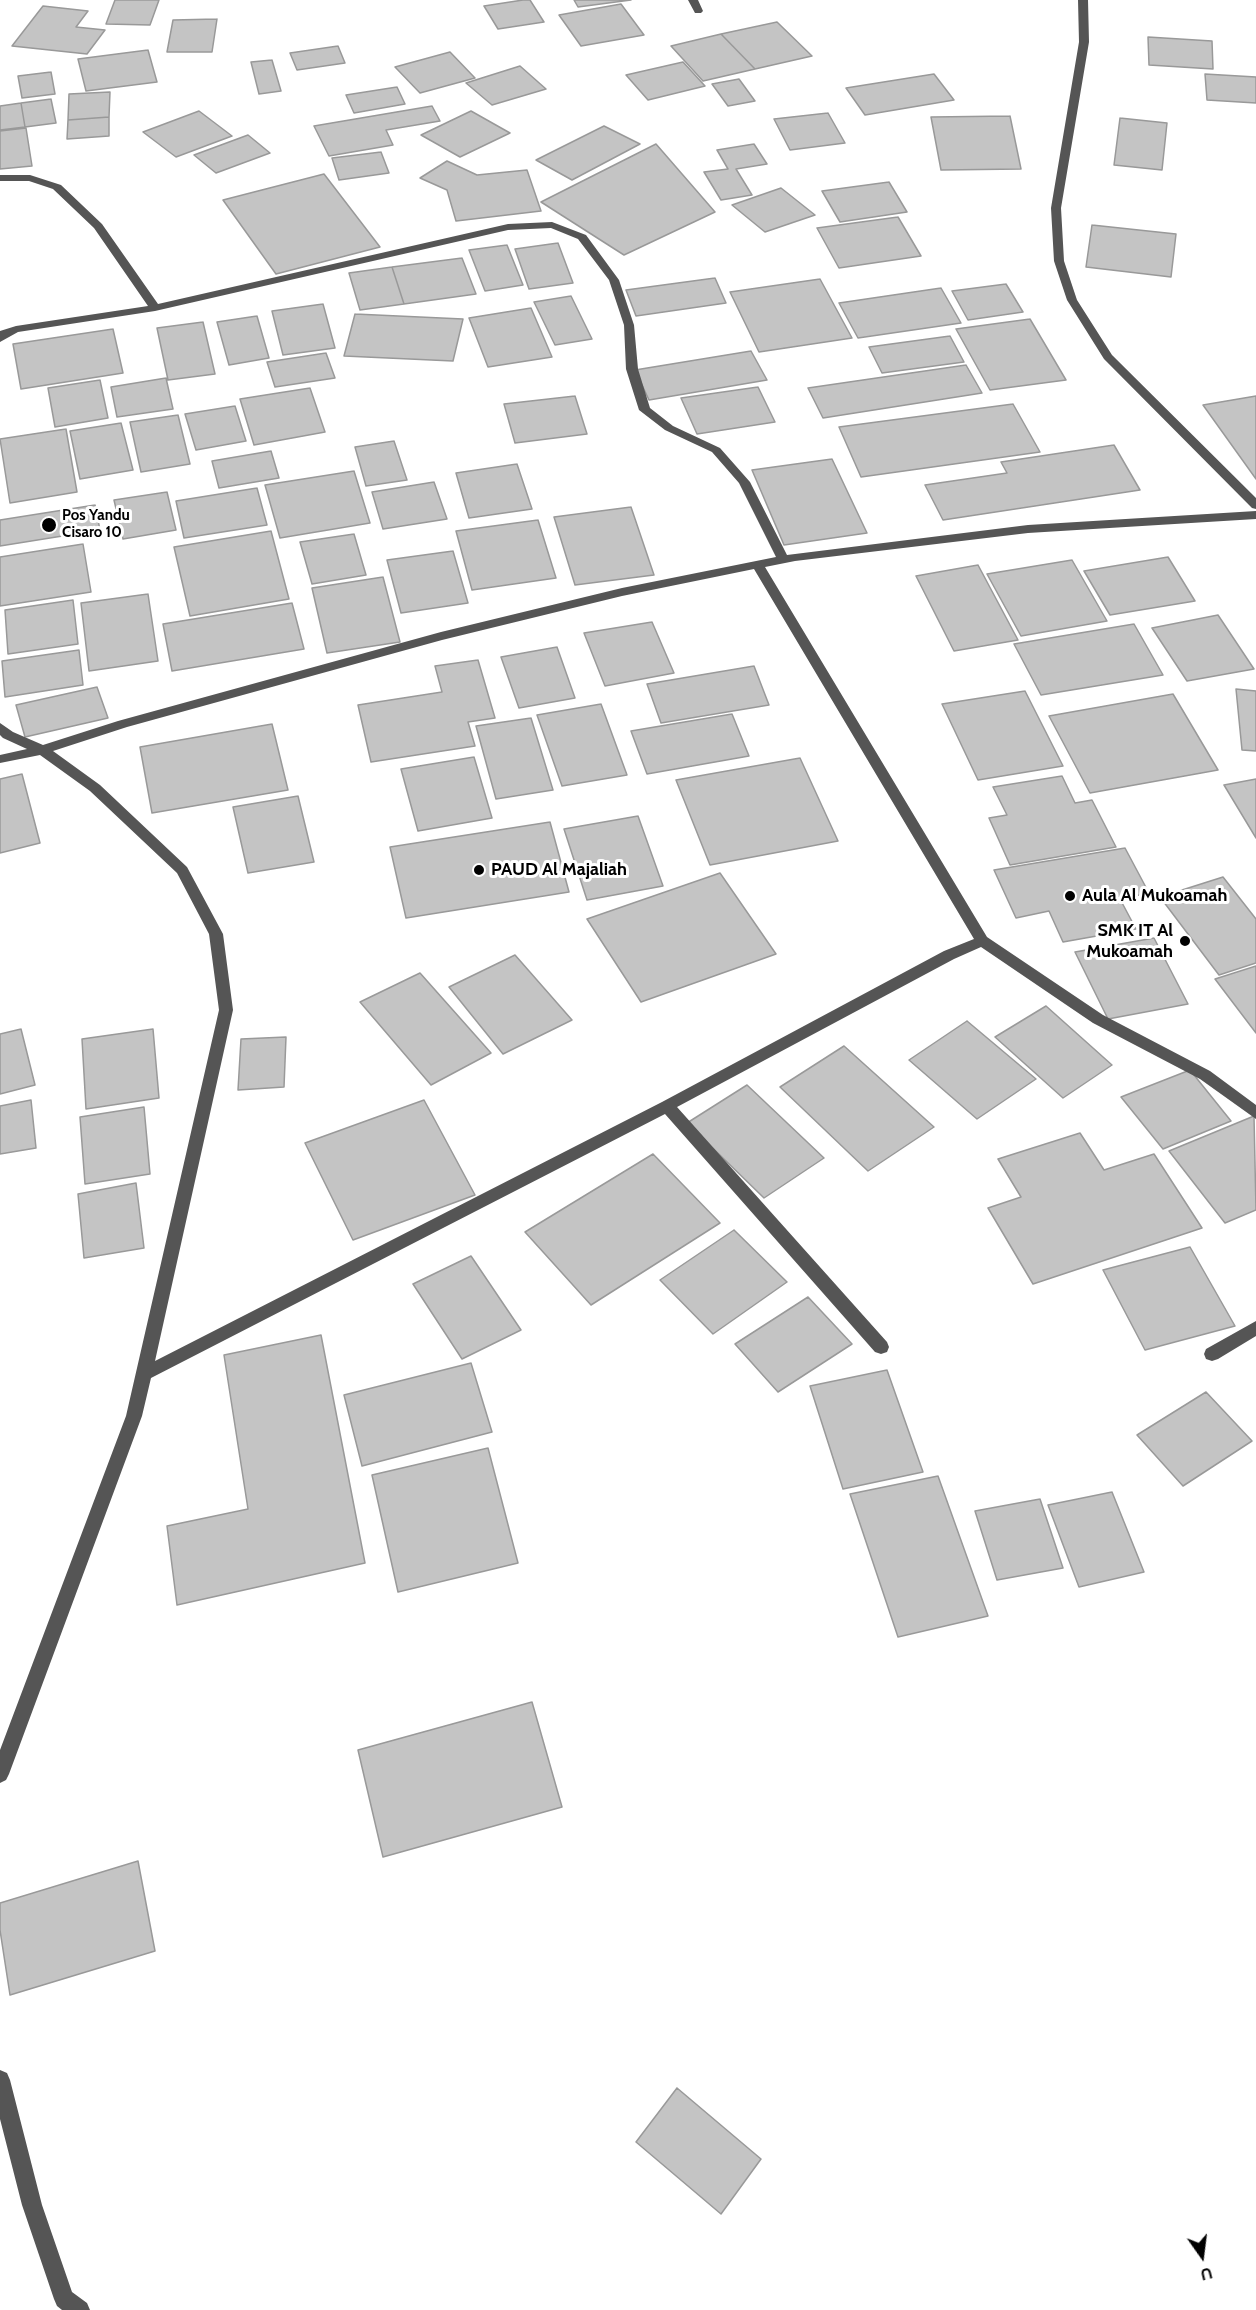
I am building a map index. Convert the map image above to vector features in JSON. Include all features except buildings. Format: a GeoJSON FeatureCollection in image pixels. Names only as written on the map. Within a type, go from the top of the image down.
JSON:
{"type":"FeatureCollection","features":[{"type":"Feature","properties":{"kind":"street"},"geometry":{"type":"LineString","coordinates":[[693,0],[698,11]]}},
{"type":"Feature","properties":{"kind":"street"},"geometry":{"type":"LineString","coordinates":[[1083,0],[1084,42],[1056,208],[1059,261],[1072,300],[1108,357],[1256,505]]}},
{"type":"Feature","properties":{"kind":"street"},"geometry":{"type":"LineString","coordinates":[[0,178],[30,178],[57,187],[98,226],[155,308]]}},
{"type":"Feature","properties":{"kind":"street"},"geometry":{"type":"LineString","coordinates":[[0,339],[3,334],[16,329],[155,308],[508,227],[552,225],[582,237],[614,280],[629,325],[632,369],[645,410],[669,428],[716,450],[744,482],[783,559]]}},
{"type":"Feature","properties":{"kind":"street"},"geometry":{"type":"LineString","coordinates":[[0,759],[42,750],[123,724],[441,636],[622,592],[757,564],[1028,529],[1256,515]]}},
{"type":"Feature","properties":{"kind":"street"},"geometry":{"type":"LineString","coordinates":[[757,564],[982,941],[1098,1019],[1206,1075],[1256,1113]]}},
{"type":"Feature","properties":{"kind":"street"},"geometry":{"type":"LineString","coordinates":[[0,727],[8,735],[42,750],[95,788],[182,870],[216,934],[226,1010],[134,1416],[0,1774]]}},
{"type":"Feature","properties":{"kind":"street"},"geometry":{"type":"LineString","coordinates":[[144,1374],[667,1106],[949,955],[982,941]]}},
{"type":"Feature","properties":{"kind":"street"},"geometry":{"type":"LineString","coordinates":[[667,1106],[881,1347]]}},
{"type":"Feature","properties":{"kind":"street"},"geometry":{"type":"LineString","coordinates":[[1212,1354],[1256,1328]]}},
{"type":"Feature","properties":{"kind":"street"},"geometry":{"type":"LineString","coordinates":[[0,2080],[32,2205],[64,2299],[80,2310]]}},
{"type":"Feature","properties":{"kind":"place","name":"Pos Yandu Cisaro 10"},"geometry":{"type":"Point","coordinates":[49,525]}},
{"type":"Feature","properties":{"kind":"place","name":"PAUD Al Majaliah"},"geometry":{"type":"Point","coordinates":[479,870]}},
{"type":"Feature","properties":{"kind":"place","name":"Aula Al Mukoamah"},"geometry":{"type":"Point","coordinates":[1070,896]}},
{"type":"Feature","properties":{"kind":"place","name":"SMK IT Al Mukoamah"},"geometry":{"type":"Point","coordinates":[1185,941]}}]}
